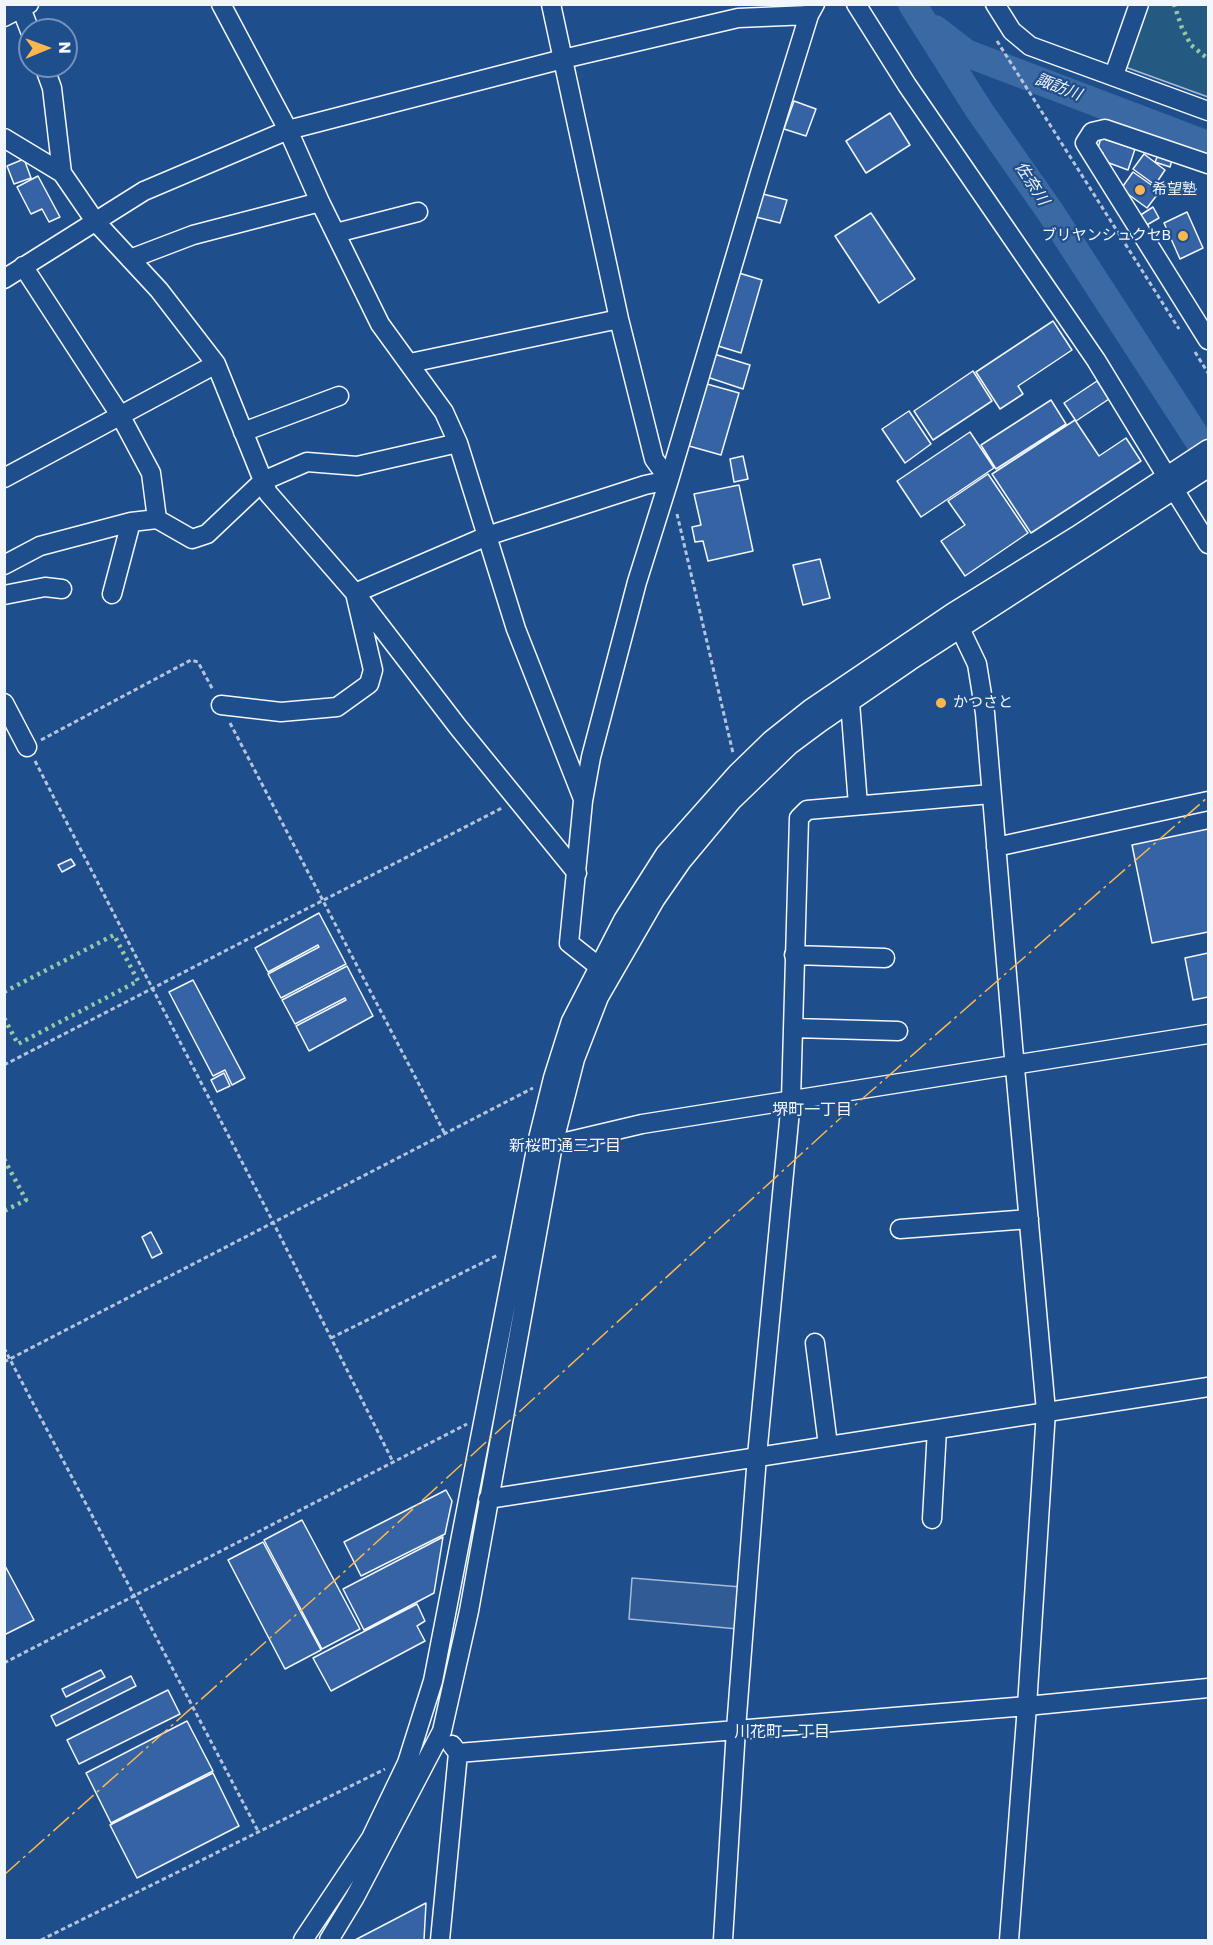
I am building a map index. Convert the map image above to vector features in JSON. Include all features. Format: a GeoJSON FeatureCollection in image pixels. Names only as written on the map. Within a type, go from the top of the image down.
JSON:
{"type":"FeatureCollection","features":[{"type":"Feature","properties":{"kind":"street"},"geometry":{"type":"LineString","coordinates":[[221,4],[288,130],[320,202],[380,324],[444,412],[458,443],[516,629],[583,801]]}},
{"type":"Feature","properties":{"kind":"street"},"geometry":{"type":"LineString","coordinates":[[551,4],[620,319],[654,459],[669,480]]}},
{"type":"Feature","properties":{"kind":"street"},"geometry":{"type":"LineString","coordinates":[[856,4],[907,85],[1096,360],[1175,480],[1209,544]]}},
{"type":"Feature","properties":{"kind":"street"},"geometry":{"type":"LineString","coordinates":[[995,4],[1012,31],[1030,46],[1209,111]]}},
{"type":"Feature","properties":{"kind":"street"},"geometry":{"type":"LineString","coordinates":[[1114,75],[1139,4]]}},
{"type":"Feature","properties":{"kind":"street"},"geometry":{"type":"LineString","coordinates":[[4,17],[25,6]]}},
{"type":"Feature","properties":{"kind":"street"},"geometry":{"type":"LineString","coordinates":[[4,279],[144,191],[288,130],[563,58],[738,18],[812,10],[760,173],[615,659],[591,757],[583,801],[569,943],[598,966]]}},
{"type":"Feature","properties":{"kind":"street"},"geometry":{"type":"LineString","coordinates":[[48,78],[52,88],[62,173]]}},
{"type":"Feature","properties":{"kind":"street"},"geometry":{"type":"LineString","coordinates":[[1209,164],[1105,129],[1092,132],[1085,143],[1209,340]]}},
{"type":"Feature","properties":{"kind":"street"},"geometry":{"type":"LineString","coordinates":[[4,138],[62,173],[95,221],[159,290],[216,364],[268,493],[355,593],[516,800],[577,873]]}},
{"type":"Feature","properties":{"kind":"street"},"geometry":{"type":"LineString","coordinates":[[130,259],[193,235],[320,202]]}},
{"type":"Feature","properties":{"kind":"street"},"geometry":{"type":"LineString","coordinates":[[336,234],[418,212]]}},
{"type":"Feature","properties":{"kind":"street"},"geometry":{"type":"LineString","coordinates":[[23,266],[120,415],[151,473],[157,519]]}},
{"type":"Feature","properties":{"kind":"street"},"geometry":{"type":"LineString","coordinates":[[410,363],[620,319]]}},
{"type":"Feature","properties":{"kind":"street"},"geometry":{"type":"LineString","coordinates":[[4,478],[216,364]]}},
{"type":"Feature","properties":{"kind":"street"},"geometry":{"type":"LineString","coordinates":[[243,432],[339,396]]}},
{"type":"Feature","properties":{"kind":"street"},"geometry":{"type":"LineString","coordinates":[[4,565],[40,546],[131,522],[157,519],[192,538],[207,534],[263,480],[307,462],[357,466],[458,443]]}},
{"type":"Feature","properties":{"kind":"street"},"geometry":{"type":"LineString","coordinates":[[1175,480],[1209,449]]}},
{"type":"Feature","properties":{"kind":"street"},"geometry":{"type":"LineString","coordinates":[[329,1941],[356,1898],[442,1731],[469,1611],[553,1145],[575,1059],[599,997],[655,900],[682,861],[732,801],[790,745],[957,620],[1076,536],[1175,480],[1209,468]]}},
{"type":"Feature","properties":{"kind":"street"},"geometry":{"type":"LineString","coordinates":[[355,593],[488,536],[645,485],[669,480]]}},
{"type":"Feature","properties":{"kind":"street"},"geometry":{"type":"LineString","coordinates":[[112,594],[131,522]]}},
{"type":"Feature","properties":{"kind":"street"},"geometry":{"type":"LineString","coordinates":[[4,595],[45,587],[62,589]]}},
{"type":"Feature","properties":{"kind":"street"},"geometry":{"type":"LineString","coordinates":[[221,705],[281,712],[337,707],[369,684],[373,670],[355,593]]}},
{"type":"Feature","properties":{"kind":"street"},"geometry":{"type":"LineString","coordinates":[[303,1941],[371,1838],[407,1763],[433,1681],[538,1139],[553,1078],[571,1021],[598,966],[623,920],[665,854],[737,772],[771,740],[810,709],[957,620]]}},
{"type":"Feature","properties":{"kind":"street"},"geometry":{"type":"LineString","coordinates":[[957,620],[977,664],[985,713],[1046,1411],[1009,1941]]}},
{"type":"Feature","properties":{"kind":"street"},"geometry":{"type":"LineString","coordinates":[[850,702],[858,806]]}},
{"type":"Feature","properties":{"kind":"street"},"geometry":{"type":"LineString","coordinates":[[4,703],[27,747]]}},
{"type":"Feature","properties":{"kind":"street"},"geometry":{"type":"LineString","coordinates":[[723,1941],[736,1729],[757,1456],[791,1100],[800,818],[807,810],[991,794]]}},
{"type":"Feature","properties":{"kind":"street"},"geometry":{"type":"LineString","coordinates":[[996,847],[1209,801]]}},
{"type":"Feature","properties":{"kind":"street"},"geometry":{"type":"LineString","coordinates":[[794,955],[885,958]]}},
{"type":"Feature","properties":{"kind":"street"},"geometry":{"type":"LineString","coordinates":[[794,1028],[898,1031]]}},
{"type":"Feature","properties":{"kind":"street"},"geometry":{"type":"LineString","coordinates":[[553,1145],[642,1124],[1209,1034]]}},
{"type":"Feature","properties":{"kind":"street"},"geometry":{"type":"LineString","coordinates":[[900,1229],[1029,1219]]}},
{"type":"Feature","properties":{"kind":"street"},"geometry":{"type":"LineString","coordinates":[[815,1343],[828,1445]]}},
{"type":"Feature","properties":{"kind":"street"},"geometry":{"type":"LineString","coordinates":[[488,1499],[1209,1387]]}},
{"type":"Feature","properties":{"kind":"street"},"geometry":{"type":"LineString","coordinates":[[932,1519],[936,1429]]}},
{"type":"Feature","properties":{"kind":"street"},"geometry":{"type":"LineString","coordinates":[[458,1753],[1027,1706],[1209,1688]]}},
{"type":"Feature","properties":{"kind":"street"},"geometry":{"type":"LineString","coordinates":[[440,1941],[458,1753],[442,1731]]}},
{"type":"Feature","properties":{"kind":"path"},"geometry":{"type":"LineString","coordinates":[[1001,49],[1184,336]]}},
{"type":"Feature","properties":{"kind":"path"},"geometry":{"type":"LineString","coordinates":[[1190,346],[1209,373]]}},
{"type":"Feature","properties":{"kind":"path"},"geometry":{"type":"LineString","coordinates":[[677,514],[737,772]]}},
{"type":"Feature","properties":{"kind":"path"},"geometry":{"type":"LineString","coordinates":[[393,1462],[273,1222],[27,747],[191,660],[198,662],[445,1134]]}},
{"type":"Feature","properties":{"kind":"path"},"geometry":{"type":"LineString","coordinates":[[4,1065],[323,902],[516,800]]}},
{"type":"Feature","properties":{"kind":"path"},"geometry":{"type":"LineString","coordinates":[[4,1362],[553,1078]]}},
{"type":"Feature","properties":{"kind":"path"},"geometry":{"type":"LineString","coordinates":[[332,1338],[516,1246]]}},
{"type":"Feature","properties":{"kind":"path"},"geometry":{"type":"LineString","coordinates":[[4,1348],[136,1595],[258,1831]]}},
{"type":"Feature","properties":{"kind":"path"},"geometry":{"type":"LineString","coordinates":[[4,1663],[484,1415]]}},
{"type":"Feature","properties":{"kind":"path"},"geometry":{"type":"LineString","coordinates":[[41,1941],[258,1831],[390,1767],[407,1763]]}},
{"type":"Feature","properties":{"kind":"shaded area"},"geometry":{"type":"Polygon","coordinates":[[[1146,5],[1208,5],[1208,97],[1128,68],[1125,63],[1146,5]]]}},
{"type":"Feature","properties":{"kind":"shaded area"},"geometry":{"type":"Polygon","coordinates":[[[632,1578],[741,1587],[738,1629],[629,1619],[632,1578]]]}},
{"type":"Feature","properties":{"kind":"building"},"geometry":{"type":"Polygon","coordinates":[[[794,101],[816,109],[806,136],[784,129],[794,101]]]}},
{"type":"Feature","properties":{"kind":"building"},"geometry":{"type":"Polygon","coordinates":[[[890,113],[910,145],[866,173],[846,141],[890,113]]]}},
{"type":"Feature","properties":{"kind":"building"},"geometry":{"type":"Polygon","coordinates":[[[1101,138],[1135,149],[1128,170],[1101,160],[1103,153],[1097,151],[1101,138]]]}},
{"type":"Feature","properties":{"kind":"building"},"geometry":{"type":"Polygon","coordinates":[[[1144,154],[1165,170],[1155,185],[1133,169],[1144,154]]]}},
{"type":"Feature","properties":{"kind":"building"},"geometry":{"type":"Polygon","coordinates":[[[1158,155],[1172,160],[1170,167],[1155,162],[1158,155]]]}},
{"type":"Feature","properties":{"kind":"building"},"geometry":{"type":"Polygon","coordinates":[[[24,159],[31,178],[14,184],[7,166],[24,159]]]}},
{"type":"Feature","properties":{"kind":"building","name":"希望塾"},"geometry":{"type":"Polygon","coordinates":[[[1133,172],[1160,191],[1147,208],[1121,189],[1133,172]]]}},
{"type":"Feature","properties":{"kind":"building"},"geometry":{"type":"Polygon","coordinates":[[[38,176],[60,217],[49,222],[42,209],[31,214],[17,187],[38,176]]]}},
{"type":"Feature","properties":{"kind":"building"},"geometry":{"type":"Polygon","coordinates":[[[763,194],[787,200],[780,223],[756,217],[763,194]]]}},
{"type":"Feature","properties":{"kind":"building"},"geometry":{"type":"Polygon","coordinates":[[[1153,207],[1159,218],[1145,226],[1139,216],[1153,207]]]}},
{"type":"Feature","properties":{"kind":"building","name":"ブリヤンシュクセB"},"geometry":{"type":"Polygon","coordinates":[[[1187,212],[1203,248],[1180,259],[1164,223],[1187,212]]]}},
{"type":"Feature","properties":{"kind":"building"},"geometry":{"type":"Polygon","coordinates":[[[871,213],[915,279],[879,303],[835,236],[871,213]]]}},
{"type":"Feature","properties":{"kind":"building"},"geometry":{"type":"Polygon","coordinates":[[[739,273],[762,280],[741,353],[718,346],[739,273]]]}},
{"type":"Feature","properties":{"kind":"building"},"geometry":{"type":"Polygon","coordinates":[[[1053,321],[1072,350],[1018,386],[1023,394],[1000,409],[976,372],[1053,321]]]}},
{"type":"Feature","properties":{"kind":"building"},"geometry":{"type":"Polygon","coordinates":[[[714,354],[750,365],[743,389],[707,377],[714,354]]]}},
{"type":"Feature","properties":{"kind":"building"},"geometry":{"type":"Polygon","coordinates":[[[973,371],[992,401],[933,440],[914,411],[973,371]]]}},
{"type":"Feature","properties":{"kind":"building"},"geometry":{"type":"Polygon","coordinates":[[[1097,381],[1109,399],[1076,421],[1064,403],[1097,381]]]}},
{"type":"Feature","properties":{"kind":"building"},"geometry":{"type":"Polygon","coordinates":[[[707,384],[739,393],[721,455],[689,446],[707,384]]]}},
{"type":"Feature","properties":{"kind":"building"},"geometry":{"type":"Polygon","coordinates":[[[1051,400],[1066,424],[996,469],[981,445],[1051,400]]]}},
{"type":"Feature","properties":{"kind":"building"},"geometry":{"type":"Polygon","coordinates":[[[909,411],[931,444],[905,463],[882,429],[909,411]]]}},
{"type":"Feature","properties":{"kind":"building"},"geometry":{"type":"Polygon","coordinates":[[[1075,420],[1099,456],[1126,438],[1141,461],[1031,533],[992,474],[1075,420]]]}},
{"type":"Feature","properties":{"kind":"building"},"geometry":{"type":"Polygon","coordinates":[[[970,432],[994,468],[921,517],[897,481],[970,432]]]}},
{"type":"Feature","properties":{"kind":"building"},"geometry":{"type":"Polygon","coordinates":[[[743,456],[748,479],[734,482],[730,459],[743,456]]]}},
{"type":"Feature","properties":{"kind":"building"},"geometry":{"type":"Polygon","coordinates":[[[988,474],[1028,533],[965,576],[941,541],[965,525],[948,501],[988,474]]]}},
{"type":"Feature","properties":{"kind":"building"},"geometry":{"type":"Polygon","coordinates":[[[739,485],[753,551],[708,561],[703,541],[695,542],[692,527],[701,525],[694,494],[739,485]]]}},
{"type":"Feature","properties":{"kind":"building"},"geometry":{"type":"Polygon","coordinates":[[[820,559],[830,598],[803,605],[793,565],[820,559]]]}},
{"type":"Feature","properties":{"kind":"building"},"geometry":{"type":"Polygon","coordinates":[[[1208,829],[1208,932],[1152,943],[1132,845],[1208,829]]]}},
{"type":"Feature","properties":{"kind":"building"},"geometry":{"type":"Polygon","coordinates":[[[71,859],[75,865],[62,872],[58,865],[71,859]]]}},
{"type":"Feature","properties":{"kind":"building"},"geometry":{"type":"Polygon","coordinates":[[[319,913],[346,964],[281,998],[268,974],[319,947],[318,945],[268,972],[255,948],[319,913]]]}},
{"type":"Feature","properties":{"kind":"building"},"geometry":{"type":"Polygon","coordinates":[[[1208,953],[1208,997],[1193,1000],[1185,958],[1208,953]]]}},
{"type":"Feature","properties":{"kind":"building"},"geometry":{"type":"Polygon","coordinates":[[[347,966],[373,1016],[309,1051],[296,1026],[346,1000],[345,998],[295,1024],[282,1000],[347,966]]]}},
{"type":"Feature","properties":{"kind":"building"},"geometry":{"type":"Polygon","coordinates":[[[193,980],[245,1078],[232,1085],[225,1070],[213,1076],[169,992],[193,980]]]}},
{"type":"Feature","properties":{"kind":"building"},"geometry":{"type":"Polygon","coordinates":[[[224,1073],[230,1086],[217,1092],[211,1080],[224,1073]]]}},
{"type":"Feature","properties":{"kind":"building"},"geometry":{"type":"Polygon","coordinates":[[[151,1232],[162,1253],[152,1258],[142,1237],[151,1232]]]}},
{"type":"Feature","properties":{"kind":"building"},"geometry":{"type":"Polygon","coordinates":[[[446,1490],[452,1501],[445,1534],[361,1576],[344,1542],[446,1490]]]}},
{"type":"Feature","properties":{"kind":"building"},"geometry":{"type":"Polygon","coordinates":[[[302,1520],[360,1629],[322,1649],[264,1540],[302,1520]]]}},
{"type":"Feature","properties":{"kind":"building"},"geometry":{"type":"Polygon","coordinates":[[[443,1537],[434,1593],[364,1630],[343,1589],[443,1537]]]}},
{"type":"Feature","properties":{"kind":"building"},"geometry":{"type":"Polygon","coordinates":[[[263,1542],[321,1650],[285,1669],[228,1560],[263,1542]]]}},
{"type":"Feature","properties":{"kind":"building"},"geometry":{"type":"Polygon","coordinates":[[[4,1564],[34,1620],[4,1635],[4,1564]]]}},
{"type":"Feature","properties":{"kind":"building"},"geometry":{"type":"Polygon","coordinates":[[[417,1604],[425,1621],[417,1626],[425,1641],[331,1691],[313,1658],[417,1604]]]}},
{"type":"Feature","properties":{"kind":"building"},"geometry":{"type":"Polygon","coordinates":[[[101,1670],[105,1677],[66,1697],[62,1689],[101,1670]]]}},
{"type":"Feature","properties":{"kind":"building"},"geometry":{"type":"Polygon","coordinates":[[[131,1676],[136,1686],[56,1726],[51,1716],[131,1676]]]}},
{"type":"Feature","properties":{"kind":"building"},"geometry":{"type":"Polygon","coordinates":[[[168,1690],[180,1714],[79,1764],[67,1740],[168,1690]]]}},
{"type":"Feature","properties":{"kind":"building"},"geometry":{"type":"Polygon","coordinates":[[[187,1721],[213,1771],[111,1823],[86,1773],[187,1721]]]}},
{"type":"Feature","properties":{"kind":"building"},"geometry":{"type":"Polygon","coordinates":[[[213,1773],[239,1826],[137,1878],[110,1825],[213,1773]]]}},
{"type":"Feature","properties":{"kind":"building"},"geometry":{"type":"Polygon","coordinates":[[[426,1903],[424,1940],[355,1940],[426,1903]]]}},
{"type":"Feature","properties":{"kind":"waterway","name":"佐奈川"},"geometry":{"type":"LineString","coordinates":[[912,4],[979,110],[1051,213],[1208,455]]}},
{"type":"Feature","properties":{"kind":"waterway","name":"諏訪川"},"geometry":{"type":"LineString","coordinates":[[935,29],[966,53],[1208,145]]}},
{"type":"Feature","properties":{"kind":"hedge"},"geometry":{"type":"LineString","coordinates":[[1174,4],[1182,28],[1191,45],[1208,59]]}},
{"type":"Feature","properties":{"kind":"hedge"},"geometry":{"type":"LineString","coordinates":[[4,992],[114,935],[138,981],[18,1044],[4,1018]]}},
{"type":"Feature","properties":{"kind":"hedge"},"geometry":{"type":"LineString","coordinates":[[4,1159],[26,1200],[4,1211]]}},
{"type":"Feature","properties":{"kind":"power"},"geometry":{"type":"LineString","coordinates":[[4,1875],[344,1572],[846,1113],[1208,797]]}},
{"type":"Feature","properties":{"kind":"place","name":"希望塾"},"geometry":{"type":"Point","coordinates":[1140,190]}},
{"type":"Feature","properties":{"kind":"place","name":"ブリヤンシュクセB"},"geometry":{"type":"Point","coordinates":[1183,236]}},
{"type":"Feature","properties":{"kind":"place","name":"かつさと"},"geometry":{"type":"Point","coordinates":[941,703]}},
{"type":"Feature","properties":{"kind":"district","name":"堺町一丁目"},"geometry":{"type":"Point","coordinates":[812,1111]}},
{"type":"Feature","properties":{"kind":"district","name":"新桜町通三丁目"},"geometry":{"type":"Point","coordinates":[565,1147]}},
{"type":"Feature","properties":{"kind":"district","name":"川花町一丁目"},"geometry":{"type":"Point","coordinates":[782,1733]}}]}
